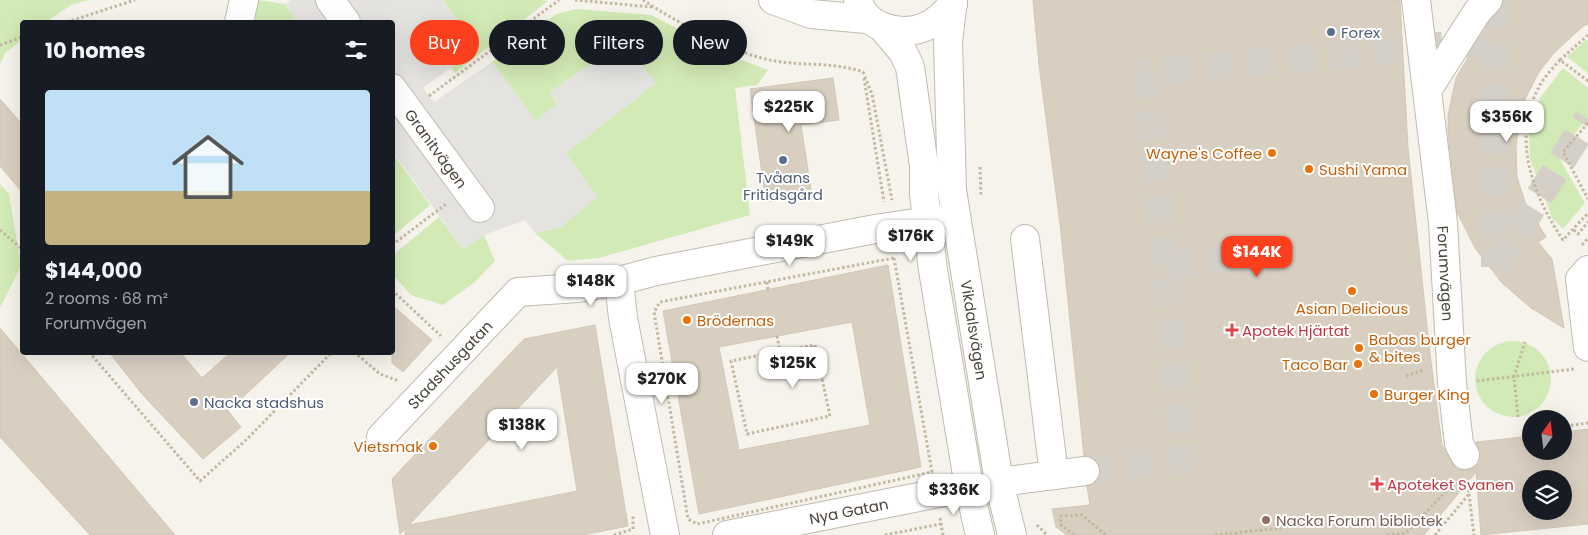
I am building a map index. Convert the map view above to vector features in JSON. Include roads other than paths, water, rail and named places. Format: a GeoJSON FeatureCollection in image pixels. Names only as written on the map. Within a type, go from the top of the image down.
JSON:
{"type":"FeatureCollection","features":[{"type":"Feature","properties":{"kind":"street"},"geometry":{"type":"LineString","coordinates":[[239,20],[244,0]]}},
{"type":"Feature","properties":{"kind":"street"},"geometry":{"type":"LineString","coordinates":[[330,0],[345,20]]}},
{"type":"Feature","properties":{"kind":"street"},"geometry":{"type":"LineString","coordinates":[[773,0],[811,14],[869,15]]}},
{"type":"Feature","properties":{"kind":"street","name":"Forumvägen"},"geometry":{"type":"LineString","coordinates":[[1416,0],[1428,89],[1452,222],[1452,383],[1459,444],[1458,461]]}},
{"type":"Feature","properties":{"kind":"street"},"geometry":{"type":"LineString","coordinates":[[1428,89],[1477,12],[1488,0]]}},
{"type":"Feature","properties":{"kind":"street","name":"Vikdalsvägen"},"geometry":{"type":"LineString","coordinates":[[869,15],[909,31],[924,28],[940,18],[953,2]]}},
{"type":"Feature","properties":{"kind":"street","name":"Vikdalsvägen"},"geometry":{"type":"LineString","coordinates":[[953,2],[948,42],[952,190],[999,482],[1012,535]]}},
{"type":"Feature","properties":{"kind":"street","name":"Vikdalsvägen"},"geometry":{"type":"LineString","coordinates":[[869,15],[902,52],[910,67],[924,166],[926,220],[969,487],[980,535]]}},
{"type":"Feature","properties":{"kind":"street","name":"Granitvägen"},"geometry":{"type":"LineString","coordinates":[[395,92],[480,208]]}},
{"type":"Feature","properties":{"kind":"street"},"geometry":{"type":"LineString","coordinates":[[665,535],[623,318],[619,281],[656,271],[926,220],[955,217]]}},
{"type":"Feature","properties":{"kind":"street"},"geometry":{"type":"LineString","coordinates":[[1025,239],[1054,475]]}},
{"type":"Feature","properties":{"kind":"street"},"geometry":{"type":"LineString","coordinates":[[1588,270],[1580,280],[1588,347]]}},
{"type":"Feature","properties":{"kind":"street","name":"Stadshusgatan"},"geometry":{"type":"LineString","coordinates":[[381,437],[518,292],[578,288],[619,281]]}},
{"type":"Feature","properties":{"kind":"street"},"geometry":{"type":"LineString","coordinates":[[999,482],[1085,472]]}},
{"type":"Feature","properties":{"kind":"street","name":"Nya Gatan"},"geometry":{"type":"LineString","coordinates":[[727,535],[969,487]]}},
{"type":"Feature","properties":{"kind":"tunnel"},"geometry":{"type":"LineString","coordinates":[[1495,0],[1495,267]]}},
{"type":"Feature","properties":{"kind":"tunnel"},"geometry":{"type":"LineString","coordinates":[[1085,471],[1183,459],[1147,72],[1495,41]]}},
{"type":"Feature","properties":{"kind":"tunnel"},"geometry":{"type":"LineString","coordinates":[[1495,267],[1588,119]]}},
{"type":"Feature","properties":{"kind":"tunnel"},"geometry":{"type":"LineString","coordinates":[[1166,265],[1252,256]]}},
{"type":"Feature","properties":{"kind":"place","name":"Forex"},"geometry":{"type":"Point","coordinates":[1331,32]}},
{"type":"Feature","properties":{"kind":"place","name":"Wayne's Coffee"},"geometry":{"type":"Point","coordinates":[1272,153]}},
{"type":"Feature","properties":{"kind":"place","name":"Tvåans Fritidsgård"},"geometry":{"type":"Point","coordinates":[783,160]}},
{"type":"Feature","properties":{"kind":"place","name":"Sushi Yama"},"geometry":{"type":"Point","coordinates":[1309,169]}},
{"type":"Feature","properties":{"kind":"place","name":"Asian Delicious"},"geometry":{"type":"Point","coordinates":[1352,291]}},
{"type":"Feature","properties":{"kind":"place","name":"Brödernas"},"geometry":{"type":"Point","coordinates":[687,320]}},
{"type":"Feature","properties":{"kind":"place","name":"Apotek Hjärtat"},"geometry":{"type":"Point","coordinates":[1232,330]}},
{"type":"Feature","properties":{"kind":"place","name":"Babas burger & bites"},"geometry":{"type":"Point","coordinates":[1359,348]}},
{"type":"Feature","properties":{"kind":"place","name":"Taco Bar"},"geometry":{"type":"Point","coordinates":[1358,364]}},
{"type":"Feature","properties":{"kind":"place","name":"Burger King"},"geometry":{"type":"Point","coordinates":[1374,394]}},
{"type":"Feature","properties":{"kind":"place","name":"Nacka stadshus"},"geometry":{"type":"Point","coordinates":[194,402]}},
{"type":"Feature","properties":{"kind":"place","name":"Vietsmak"},"geometry":{"type":"Point","coordinates":[433,446]}},
{"type":"Feature","properties":{"kind":"place","name":"Apoteket Svanen"},"geometry":{"type":"Point","coordinates":[1377,484]}},
{"type":"Feature","properties":{"kind":"place","name":"Nacka Forum bibliotek"},"geometry":{"type":"Point","coordinates":[1266,520]}}]}
